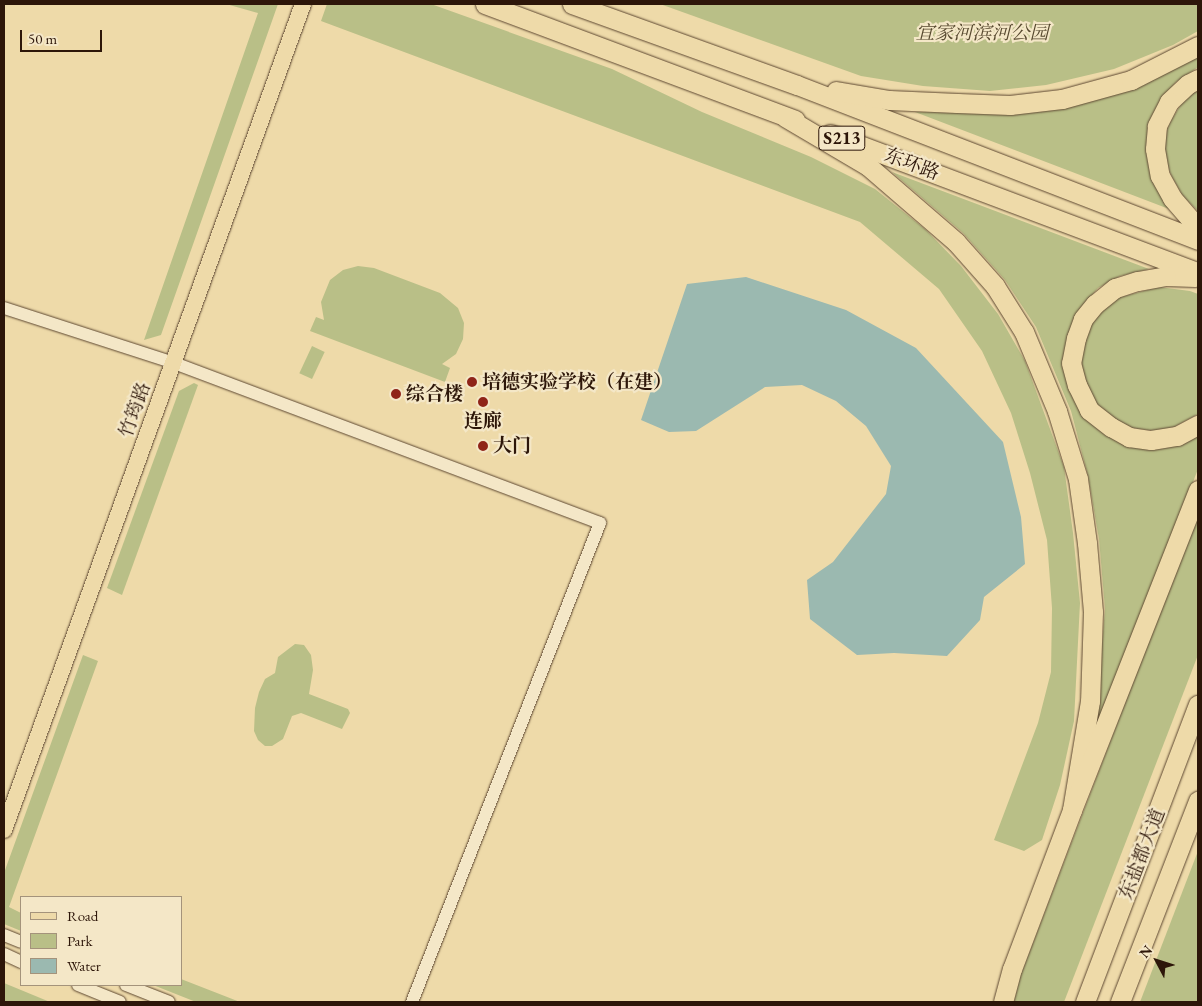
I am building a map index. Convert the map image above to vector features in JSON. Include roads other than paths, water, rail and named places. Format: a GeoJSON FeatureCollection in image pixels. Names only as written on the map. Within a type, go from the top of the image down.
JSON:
{"type":"FeatureCollection","features":[{"type":"Feature","properties":{"kind":"highway","name":"东环路"},"geometry":{"type":"LineString","coordinates":[[485,4],[1198,272]]}},
{"type":"Feature","properties":{"kind":"highway","name":"东环路"},"geometry":{"type":"LineString","coordinates":[[572,4],[797,85],[1198,240]]}},
{"type":"Feature","properties":{"kind":"highway"},"geometry":{"type":"LineString","coordinates":[[797,85],[889,100],[1010,104],[1062,99],[1131,80],[1198,46]]}},
{"type":"Feature","properties":{"kind":"highway"},"geometry":{"type":"LineString","coordinates":[[1198,79],[1188,84],[1169,102],[1157,126],[1155,149],[1160,176],[1172,198],[1198,228]]}},
{"type":"Feature","properties":{"kind":"highway"},"geometry":{"type":"LineString","coordinates":[[785,116],[868,166],[956,242],[995,286],[1024,332],[1057,411],[1078,479],[1087,543],[1093,612],[1090,701],[1072,810]]}},
{"type":"Feature","properties":{"kind":"highway"},"geometry":{"type":"LineString","coordinates":[[1076,225],[1088,197]]}},
{"type":"Feature","properties":{"kind":"highway"},"geometry":{"type":"LineString","coordinates":[[1198,277],[1166,276],[1136,281],[1115,288],[1095,304],[1083,318],[1076,338],[1071,363],[1076,385],[1089,410],[1111,427],[1129,437],[1151,440],[1177,436],[1198,424]]}},
{"type":"Feature","properties":{"kind":"highway"},"geometry":{"type":"LineString","coordinates":[[998,1002],[1198,490]]}},
{"type":"Feature","properties":{"kind":"highway","name":"东盐都大道"},"geometry":{"type":"LineString","coordinates":[[1085,1002],[1198,705]]}},
{"type":"Feature","properties":{"kind":"highway","name":"东盐都大道"},"geometry":{"type":"LineString","coordinates":[[1120,1002],[1198,802]]}},
{"type":"Feature","properties":{"kind":"highway"},"geometry":{"type":"LineString","coordinates":[[1003,1002],[1012,970]]}},
{"type":"Feature","properties":{"kind":"main road","name":"竹筠路"},"geometry":{"type":"LineString","coordinates":[[4,830],[303,4]]}},
{"type":"Feature","properties":{"kind":"street"},"geometry":{"type":"LineString","coordinates":[[4,308],[174,363],[600,523],[412,1002]]}},
{"type":"Feature","properties":{"kind":"street"},"geometry":{"type":"LineString","coordinates":[[4,935],[20,942]]}},
{"type":"Feature","properties":{"kind":"street"},"geometry":{"type":"LineString","coordinates":[[4,954],[20,962]]}},
{"type":"Feature","properties":{"kind":"street"},"geometry":{"type":"LineString","coordinates":[[80,986],[120,1002]]}},
{"type":"Feature","properties":{"kind":"street"},"geometry":{"type":"LineString","coordinates":[[129,986],[169,1002]]}},
{"type":"Feature","properties":{"kind":"water"},"geometry":{"type":"Polygon","coordinates":[[[746,277],[846,310],[916,348],[1003,442],[1021,517],[1025,564],[984,597],[980,620],[947,656],[894,653],[857,655],[810,619],[807,580],[833,562],[886,494],[891,466],[866,426],[836,401],[802,385],[765,387],[696,431],[669,432],[641,420],[687,284],[746,277]]]}},
{"type":"Feature","properties":{"kind":"place","name":"培德实验学校（在建）"},"geometry":{"type":"Point","coordinates":[472,382]}},
{"type":"Feature","properties":{"kind":"place","name":"综合楼"},"geometry":{"type":"Point","coordinates":[396,394]}},
{"type":"Feature","properties":{"kind":"place","name":"连廊"},"geometry":{"type":"Point","coordinates":[483,402]}},
{"type":"Feature","properties":{"kind":"place","name":"大门"},"geometry":{"type":"Point","coordinates":[483,446]}},
{"type":"Feature","properties":{"kind":"park label","name":"宜家河滨河公园"},"geometry":{"type":"Point","coordinates":[982,33]}}]}
